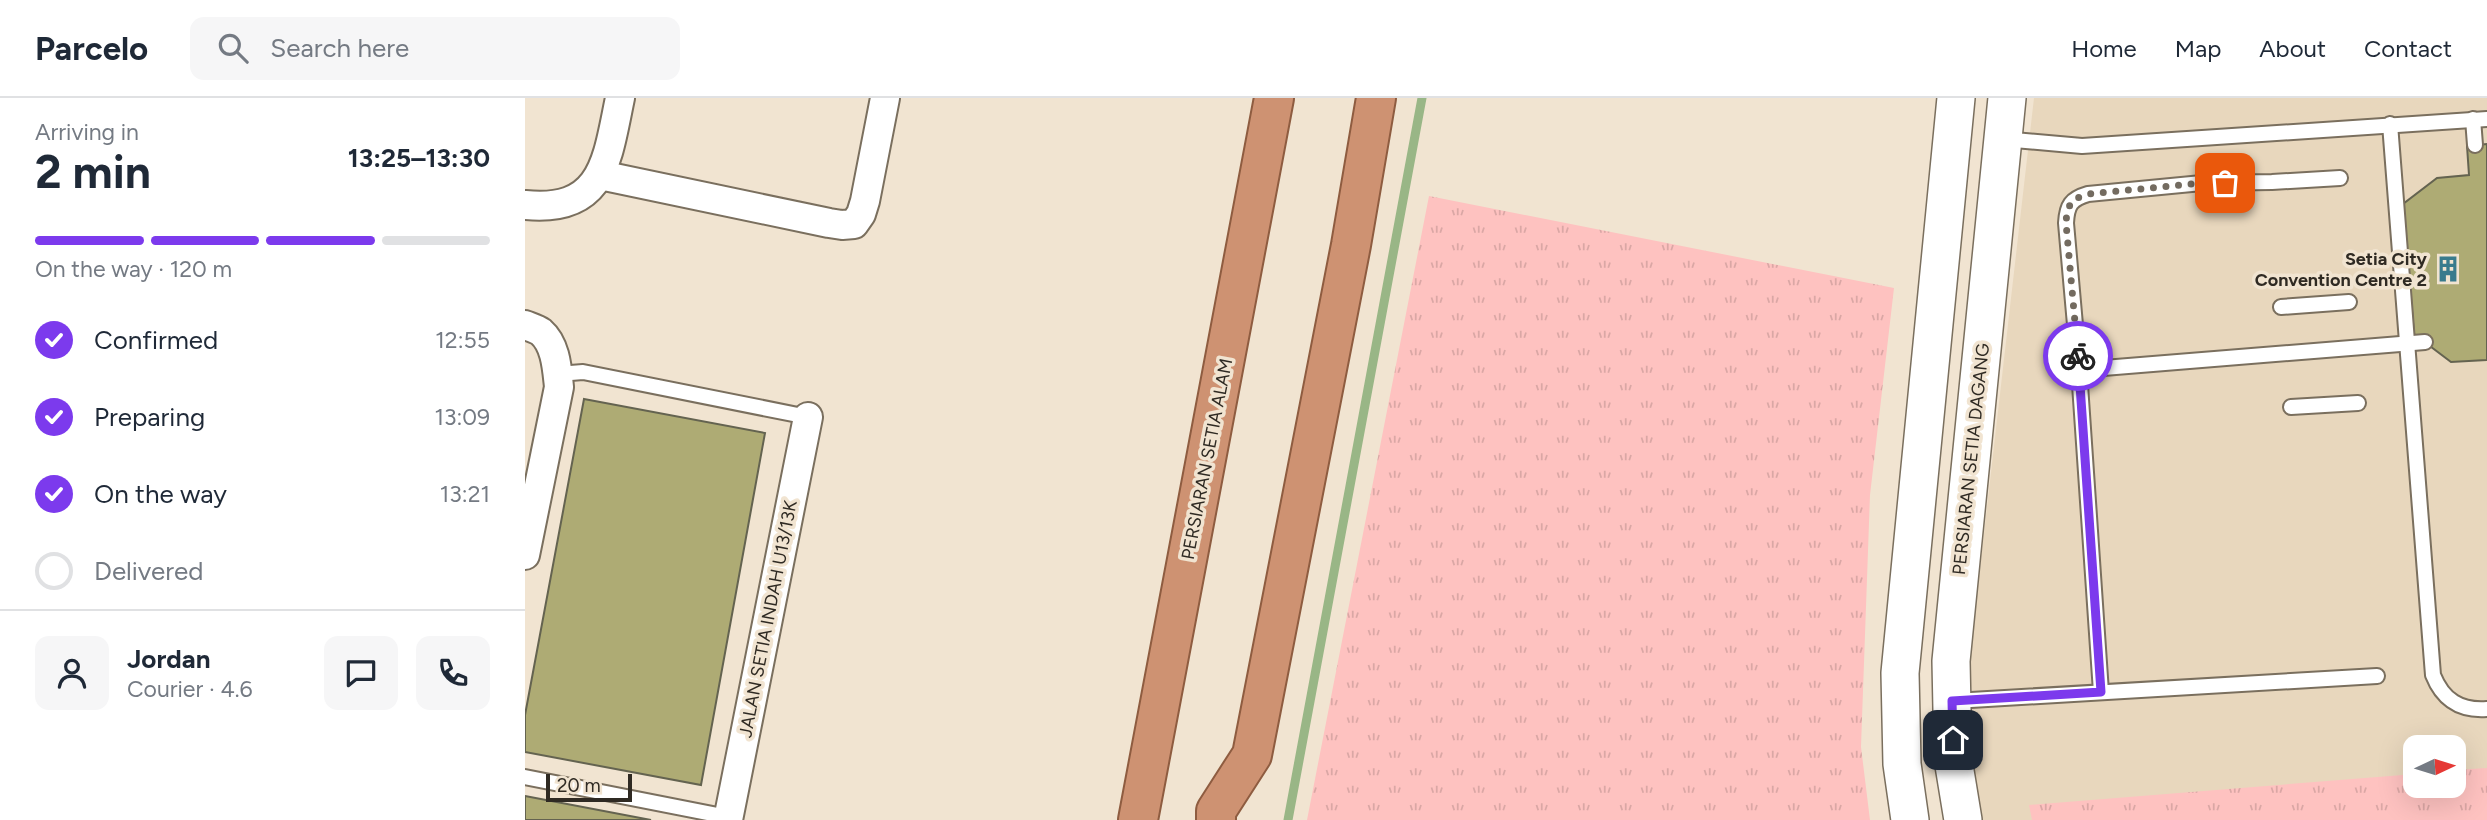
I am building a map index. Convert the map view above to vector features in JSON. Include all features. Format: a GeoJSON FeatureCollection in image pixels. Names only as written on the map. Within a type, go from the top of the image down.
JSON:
{"type":"FeatureCollection","features":[{"type":"Feature","properties":{"kind":"highway","name":"PERSIARAN SETIA ALAM"},"geometry":{"type":"LineString","coordinates":[[1139,820],[1274,98]]}},
{"type":"Feature","properties":{"kind":"highway"},"geometry":{"type":"LineString","coordinates":[[1216,817],[1294,413],[1350,98]]}},
{"type":"Feature","properties":{"kind":"highway"},"geometry":{"type":"LineString","coordinates":[[1216,817],[1252,755],[1351,245],[1376,98]]}},
{"type":"Feature","properties":{"kind":"street"},"geometry":{"type":"LineString","coordinates":[[525,205],[565,204],[594,184],[613,134],[619,98]]}},
{"type":"Feature","properties":{"kind":"street"},"geometry":{"type":"LineString","coordinates":[[594,184],[829,223],[854,224],[865,201],[885,98]]}},
{"type":"Feature","properties":{"kind":"street"},"geometry":{"type":"LineString","coordinates":[[1910,820],[1902,764],[1900,673],[1956,98]]}},
{"type":"Feature","properties":{"kind":"street","name":"PERSIARAN SETIA DAGANG"},"geometry":{"type":"LineString","coordinates":[[1963,820],[1953,759],[1951,661],[2007,98]]}},
{"type":"Feature","properties":{"kind":"street"},"geometry":{"type":"LineString","coordinates":[[525,324],[541,332],[551,347],[557,387],[525,555]]}},
{"type":"Feature","properties":{"kind":"street","name":"JALAN SETIA INDAH U13/13K"},"geometry":{"type":"LineString","coordinates":[[728,818],[808,417]]}},
{"type":"Feature","properties":{"kind":"lane"},"geometry":{"type":"LineString","coordinates":[[2003,139],[2082,146],[2480,119],[2475,145]]}},
{"type":"Feature","properties":{"kind":"lane"},"geometry":{"type":"LineString","coordinates":[[2390,124],[2433,675],[2438,689],[2449,701],[2462,708],[2487,709]]}},
{"type":"Feature","properties":{"kind":"lane"},"geometry":{"type":"LineString","coordinates":[[2101,692],[2067,208],[2073,199],[2088,194],[2202,183],[2272,183],[2340,178]]}},
{"type":"Feature","properties":{"kind":"lane"},"geometry":{"type":"LineString","coordinates":[[2281,307],[2349,302]]}},
{"type":"Feature","properties":{"kind":"lane"},"geometry":{"type":"LineString","coordinates":[[2079,370],[2425,342]]}},
{"type":"Feature","properties":{"kind":"lane"},"geometry":{"type":"LineString","coordinates":[[557,387],[583,372],[808,417]]}},
{"type":"Feature","properties":{"kind":"lane"},"geometry":{"type":"LineString","coordinates":[[2291,407],[2358,404]]}},
{"type":"Feature","properties":{"kind":"lane"},"geometry":{"type":"LineString","coordinates":[[1952,701],[2377,676]]}},
{"type":"Feature","properties":{"kind":"lane"},"geometry":{"type":"LineString","coordinates":[[525,777],[728,818]]}},
{"type":"Feature","properties":{"kind":"shaded area"},"geometry":{"type":"Polygon","coordinates":[[[2034,98],[2487,98],[2487,820],[1981,820],[1971,755],[1969,664],[2034,98]]]}},
{"type":"Feature","properties":{"kind":"green space"},"geometry":{"type":"Polygon","coordinates":[[[1429,196],[1894,288],[1870,495],[1861,747],[1870,820],[1307,820],[1429,196]]]}},
{"type":"Feature","properties":{"kind":"green space"},"geometry":{"type":"Polygon","coordinates":[[[2487,768],[2487,820],[2032,820],[2029,805],[2403,775],[2403,798],[2466,798],[2466,769],[2487,768]]]}},
{"type":"Feature","properties":{"kind":"building","name":"Setia City Convention Centre 2"},"geometry":{"type":"Polygon","coordinates":[[[2487,144],[2487,360],[2451,362],[2414,334],[2403,204],[2437,178],[2469,175],[2467,146],[2487,144]]]}},
{"type":"Feature","properties":{"kind":"building"},"geometry":{"type":"Polygon","coordinates":[[[584,399],[765,433],[701,785],[525,752],[525,715],[584,399]]]}},
{"type":"Feature","properties":{"kind":"building"},"geometry":{"type":"Polygon","coordinates":[[[525,796],[651,820],[525,820],[525,796]]]}},
{"type":"Feature","properties":{"kind":"waterway"},"geometry":{"type":"LineString","coordinates":[[1288,820],[1422,98]]}},
{"type":"Feature","properties":{"kind":"way so far"},"geometry":{"type":"LineString","coordinates":[[2078,356],[2066,223],[2067,208],[2073,199],[2088,194],[2225,183]]}},
{"type":"Feature","properties":{"kind":"place","name":"Setia City Convention Centre 2"},"geometry":{"type":"Point","coordinates":[2448,269]}},
{"type":"Feature","properties":{"kind":"route"},"geometry":{"type":"LineString","coordinates":[[1953,740],[1952,701],[2101,692],[2078,356]]}}]}
